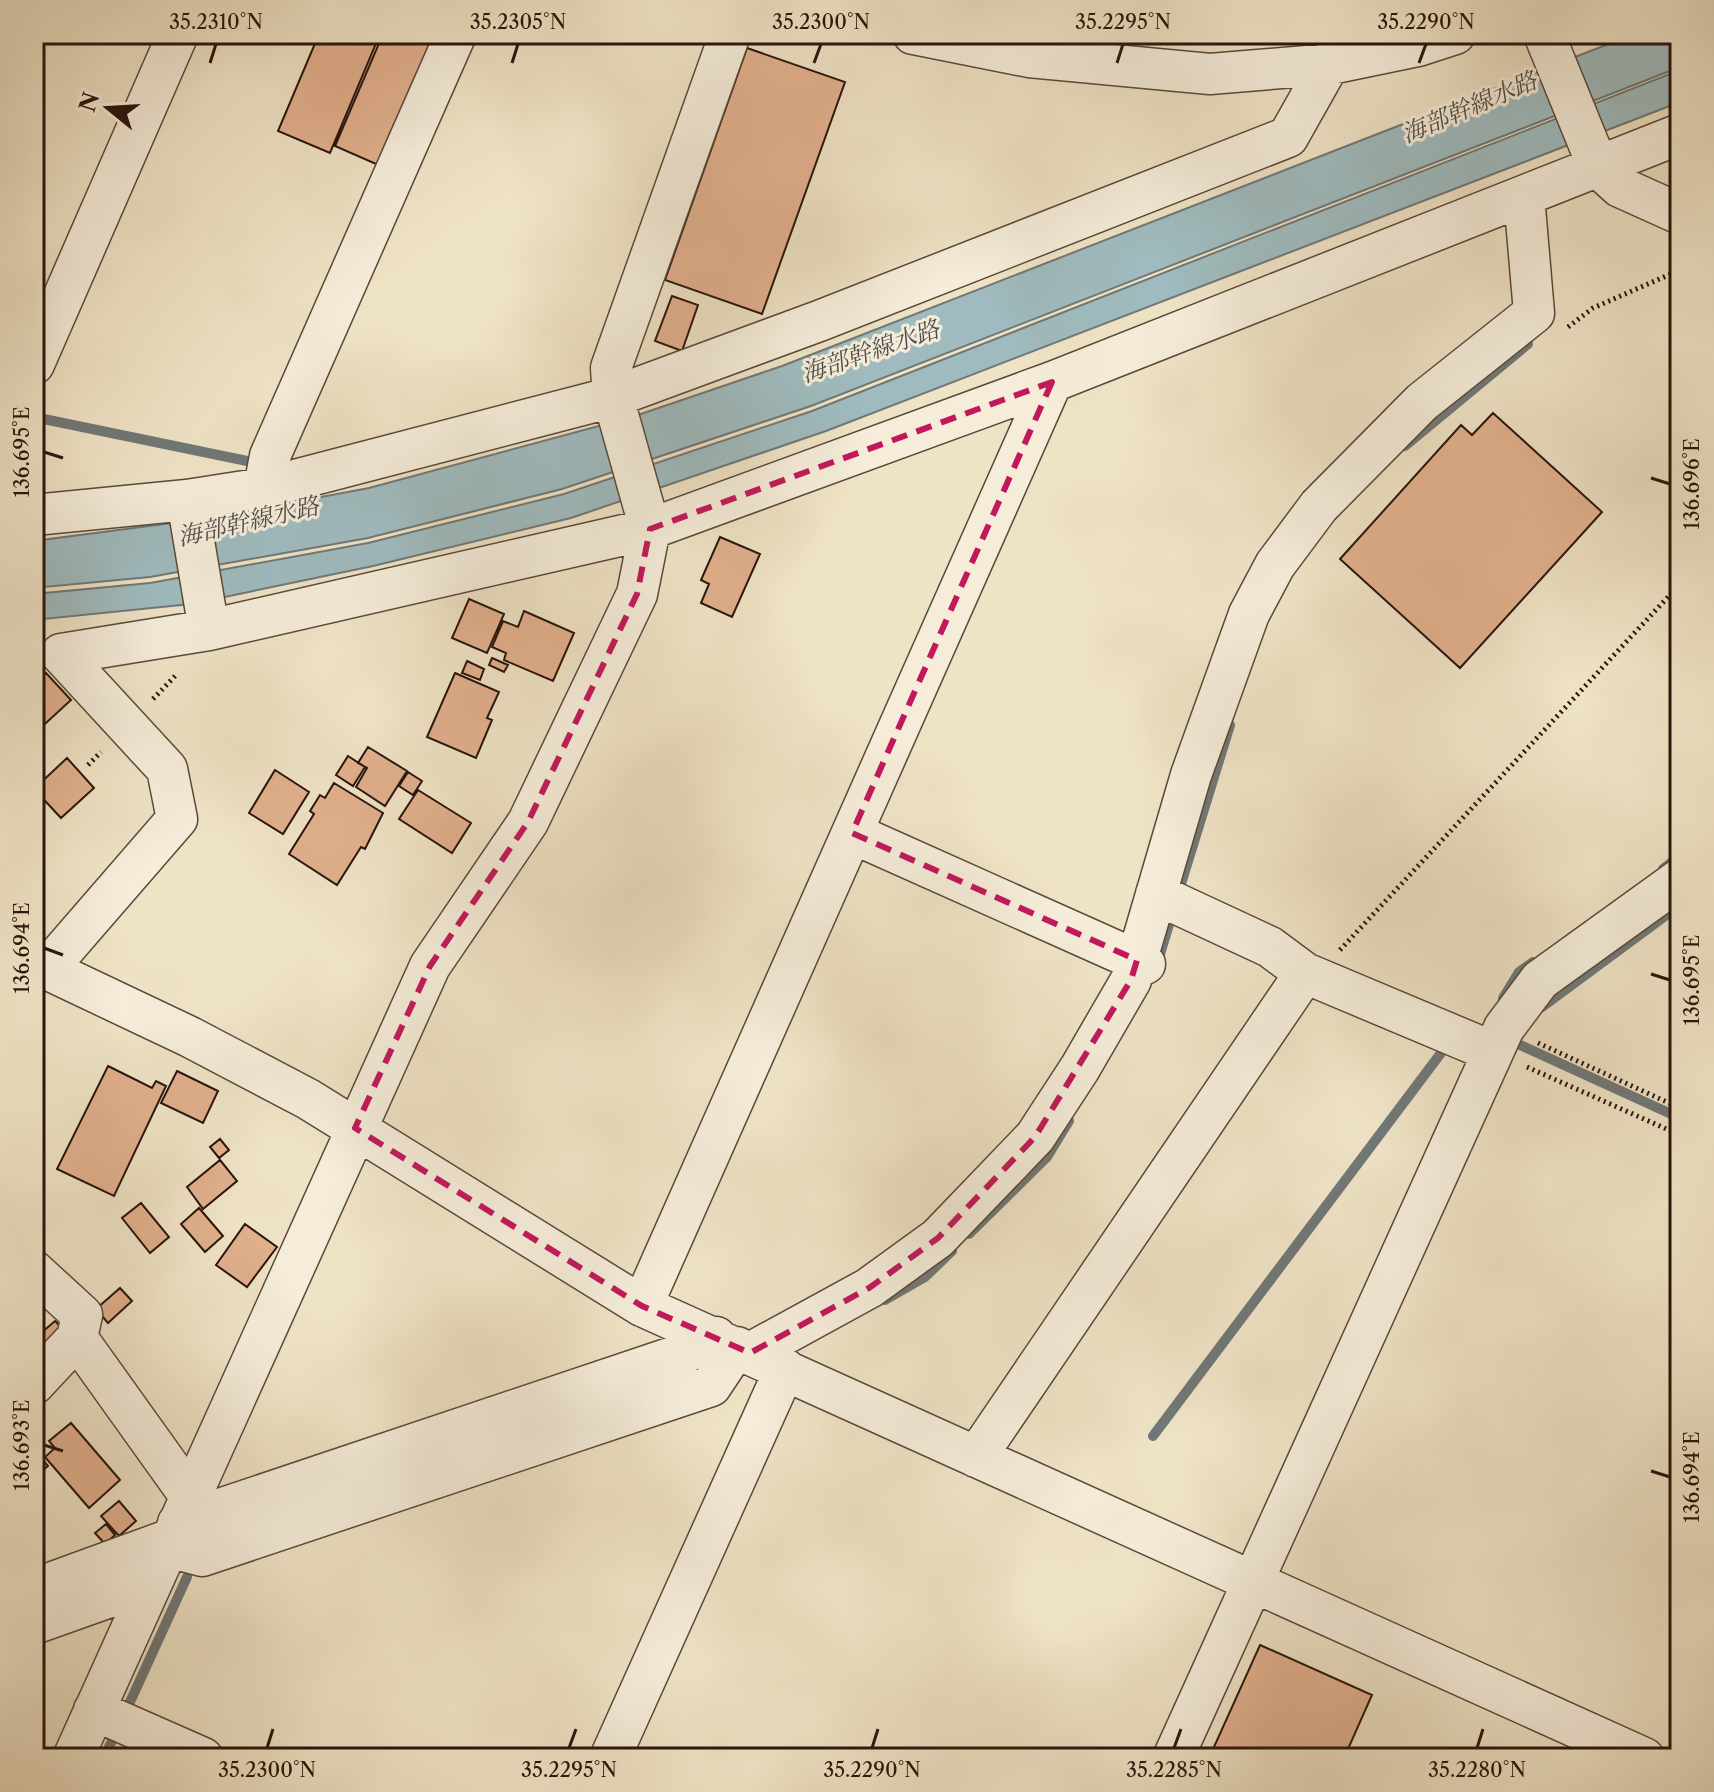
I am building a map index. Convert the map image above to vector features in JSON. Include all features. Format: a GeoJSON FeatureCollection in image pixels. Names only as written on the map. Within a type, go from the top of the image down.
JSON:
{"type":"FeatureCollection","features":[{"type":"Feature","properties":{"kind":"street"},"geometry":{"type":"LineString","coordinates":[[34,364],[178,34]]}},
{"type":"Feature","properties":{"kind":"street"},"geometry":{"type":"LineString","coordinates":[[264,488],[270,456],[456,34]]}},
{"type":"Feature","properties":{"kind":"street"},"geometry":{"type":"LineString","coordinates":[[73,1758],[430,966],[528,822],[637,594],[647,520],[615,406],[611,368],[730,34]]}},
{"type":"Feature","properties":{"kind":"street"},"geometry":{"type":"LineString","coordinates":[[913,34],[1035,46],[1210,74],[1339,49],[1418,46],[1455,34]]}},
{"type":"Feature","properties":{"kind":"street"},"geometry":{"type":"LineString","coordinates":[[1549,46],[1595,157],[1620,187],[1680,214]]}},
{"type":"Feature","properties":{"kind":"street"},"geometry":{"type":"LineString","coordinates":[[34,515],[188,508],[615,406],[819,321],[1288,137],[1339,49]]}},
{"type":"Feature","properties":{"kind":"street"},"geometry":{"type":"LineString","coordinates":[[48,656],[208,626],[647,520],[1052,382],[1524,196],[1595,157],[1680,134]]}},
{"type":"Feature","properties":{"kind":"street"},"geometry":{"type":"LineString","coordinates":[[34,1589],[685,1353],[747,1352],[869,1288],[938,1238],[1035,1137],[1080,1068],[1141,962],[1156,894],[1191,775],[1244,628],[1275,565],[1319,506],[1422,402],[1534,313],[1524,196]]}},
{"type":"Feature","properties":{"kind":"street"},"geometry":{"type":"LineString","coordinates":[[642,1306],[1052,382]]}},
{"type":"Feature","properties":{"kind":"street"},"geometry":{"type":"LineString","coordinates":[[188,508],[208,626]]}},
{"type":"Feature","properties":{"kind":"street"},"geometry":{"type":"LineString","coordinates":[[48,656],[167,769],[177,819],[40,966],[190,1037],[308,1099],[642,1306],[1644,1758]]}},
{"type":"Feature","properties":{"kind":"street"},"geometry":{"type":"LineString","coordinates":[[852,833],[1141,962]]}},
{"type":"Feature","properties":{"kind":"street"},"geometry":{"type":"LineString","coordinates":[[1173,1758],[1498,1040],[1540,980],[1680,879]]}},
{"type":"Feature","properties":{"kind":"street"},"geometry":{"type":"LineString","coordinates":[[1156,894],[1270,947],[1310,975],[1498,1040]]}},
{"type":"Feature","properties":{"kind":"street"},"geometry":{"type":"LineString","coordinates":[[976,1457],[1310,975]]}},
{"type":"Feature","properties":{"kind":"street"},"geometry":{"type":"LineString","coordinates":[[34,1271],[82,1315],[77,1338],[34,1384]]}},
{"type":"Feature","properties":{"kind":"street"},"geometry":{"type":"LineString","coordinates":[[77,1338],[172,1538]]}},
{"type":"Feature","properties":{"kind":"street"},"geometry":{"type":"LineString","coordinates":[[610,1758],[747,1352]]}},
{"type":"Feature","properties":{"kind":"street"},"geometry":{"type":"LineString","coordinates":[[34,1624],[172,1538]]}},
{"type":"Feature","properties":{"kind":"street"},"geometry":{"type":"LineString","coordinates":[[94,1710],[203,1758]]}},
{"type":"Feature","properties":{"kind":"path"},"geometry":{"type":"LineString","coordinates":[[1562,332],[1593,308],[1680,270]]}},
{"type":"Feature","properties":{"kind":"path"},"geometry":{"type":"LineString","coordinates":[[1310,975],[1680,584]]}},
{"type":"Feature","properties":{"kind":"path"},"geometry":{"type":"LineString","coordinates":[[1498,1040],[1680,1108]]}},
{"type":"Feature","properties":{"kind":"path"},"geometry":{"type":"LineString","coordinates":[[1498,1040],[1680,1135]]}},
{"type":"Feature","properties":{"kind":"highlighted area"},"geometry":{"type":"Polygon","coordinates":[[[1052,382],[852,833],[1137,960],[1131,980],[1035,1137],[938,1238],[869,1288],[750,1353],[642,1306],[355,1128],[430,966],[528,822],[637,594],[650,529],[1052,382]]]}},
{"type":"Feature","properties":{"kind":"water","name":"海部幹線水路"},"geometry":{"type":"Polygon","coordinates":[[[1634,34],[1680,34],[1680,67],[811,406],[562,489],[368,538],[150,577],[34,588],[34,541],[203,519],[369,488],[632,417],[782,366],[1634,34]]]}},
{"type":"Feature","properties":{"kind":"water"},"geometry":{"type":"Polygon","coordinates":[[[1680,70],[1680,102],[826,431],[571,518],[373,566],[191,604],[34,620],[34,594],[150,583],[368,543],[564,494],[812,411],[1680,70]]]}},
{"type":"Feature","properties":{"kind":"building"},"geometry":{"type":"Polygon","coordinates":[[[319,34],[380,34],[330,153],[278,131],[319,34]]]}},
{"type":"Feature","properties":{"kind":"building"},"geometry":{"type":"Polygon","coordinates":[[[383,34],[442,34],[385,168],[335,146],[383,34]]]}},
{"type":"Feature","properties":{"kind":"building"},"geometry":{"type":"Polygon","coordinates":[[[747,48],[845,82],[762,314],[665,280],[747,48]]]}},
{"type":"Feature","properties":{"kind":"building"},"geometry":{"type":"Polygon","coordinates":[[[672,296],[698,305],[682,351],[655,341],[672,296]]]}},
{"type":"Feature","properties":{"kind":"building"},"geometry":{"type":"Polygon","coordinates":[[[1493,413],[1602,512],[1460,668],[1340,559],[1461,425],[1472,435],[1493,413]]]}},
{"type":"Feature","properties":{"kind":"building"},"geometry":{"type":"Polygon","coordinates":[[[720,537],[760,554],[732,617],[701,603],[709,584],[701,580],[720,537]]]}},
{"type":"Feature","properties":{"kind":"building"},"geometry":{"type":"Polygon","coordinates":[[[469,599],[504,614],[487,653],[452,638],[469,599]]]}},
{"type":"Feature","properties":{"kind":"building"},"geometry":{"type":"Polygon","coordinates":[[[524,611],[574,633],[553,681],[504,660],[506,653],[492,647],[503,621],[518,627],[524,611]]]}},
{"type":"Feature","properties":{"kind":"building"},"geometry":{"type":"Polygon","coordinates":[[[492,658],[508,665],[504,672],[489,665],[492,658]]]}},
{"type":"Feature","properties":{"kind":"building"},"geometry":{"type":"Polygon","coordinates":[[[467,661],[484,669],[480,680],[462,673],[467,661]]]}},
{"type":"Feature","properties":{"kind":"building"},"geometry":{"type":"Polygon","coordinates":[[[46,673],[71,700],[34,734],[34,684],[46,673]]]}},
{"type":"Feature","properties":{"kind":"building"},"geometry":{"type":"Polygon","coordinates":[[[455,673],[499,692],[487,718],[492,720],[476,758],[427,737],[455,673]]]}},
{"type":"Feature","properties":{"kind":"building"},"geometry":{"type":"Polygon","coordinates":[[[368,747],[407,771],[385,806],[356,787],[367,768],[358,763],[368,747]]]}},
{"type":"Feature","properties":{"kind":"building"},"geometry":{"type":"Polygon","coordinates":[[[348,756],[365,767],[353,786],[336,775],[348,756]]]}},
{"type":"Feature","properties":{"kind":"building"},"geometry":{"type":"Polygon","coordinates":[[[67,758],[94,788],[61,818],[34,789],[67,758]]]}},
{"type":"Feature","properties":{"kind":"building"},"geometry":{"type":"Polygon","coordinates":[[[275,770],[309,792],[283,834],[249,813],[275,770]]]}},
{"type":"Feature","properties":{"kind":"building"},"geometry":{"type":"Polygon","coordinates":[[[408,772],[422,781],[413,795],[399,786],[408,772]]]}},
{"type":"Feature","properties":{"kind":"building"},"geometry":{"type":"Polygon","coordinates":[[[334,783],[383,813],[365,849],[361,847],[337,885],[289,854],[314,814],[310,811],[320,795],[325,798],[334,783]]]}},
{"type":"Feature","properties":{"kind":"building"},"geometry":{"type":"Polygon","coordinates":[[[418,790],[471,823],[452,853],[399,819],[418,790]]]}},
{"type":"Feature","properties":{"kind":"building"},"geometry":{"type":"Polygon","coordinates":[[[34,826],[42,834],[34,842],[34,826]]]}},
{"type":"Feature","properties":{"kind":"building"},"geometry":{"type":"Polygon","coordinates":[[[108,1066],[152,1088],[156,1081],[166,1086],[114,1196],[57,1169],[108,1066]]]}},
{"type":"Feature","properties":{"kind":"building"},"geometry":{"type":"Polygon","coordinates":[[[177,1071],[218,1091],[203,1123],[161,1103],[177,1071]]]}},
{"type":"Feature","properties":{"kind":"building"},"geometry":{"type":"Polygon","coordinates":[[[220,1139],[229,1150],[219,1158],[210,1147],[220,1139]]]}},
{"type":"Feature","properties":{"kind":"building"},"geometry":{"type":"Polygon","coordinates":[[[220,1160],[237,1181],[203,1209],[187,1187],[220,1160]]]}},
{"type":"Feature","properties":{"kind":"building"},"geometry":{"type":"Polygon","coordinates":[[[141,1203],[169,1237],[150,1253],[122,1218],[141,1203]]]}},
{"type":"Feature","properties":{"kind":"building"},"geometry":{"type":"Polygon","coordinates":[[[199,1208],[223,1236],[205,1252],[181,1224],[199,1208]]]}},
{"type":"Feature","properties":{"kind":"building"},"geometry":{"type":"Polygon","coordinates":[[[245,1224],[277,1247],[247,1287],[216,1265],[245,1224]]]}},
{"type":"Feature","properties":{"kind":"building"},"geometry":{"type":"Polygon","coordinates":[[[120,1288],[132,1301],[108,1323],[96,1309],[120,1288]]]}},
{"type":"Feature","properties":{"kind":"building"},"geometry":{"type":"Polygon","coordinates":[[[55,1321],[65,1331],[38,1355],[34,1351],[34,1339],[55,1321]]]}},
{"type":"Feature","properties":{"kind":"building"},"geometry":{"type":"Polygon","coordinates":[[[71,1423],[120,1480],[89,1508],[45,1457],[55,1448],[49,1441],[71,1423]]]}},
{"type":"Feature","properties":{"kind":"building"},"geometry":{"type":"Polygon","coordinates":[[[34,1450],[48,1466],[34,1478],[34,1450]]]}},
{"type":"Feature","properties":{"kind":"building"},"geometry":{"type":"Polygon","coordinates":[[[119,1501],[136,1521],[119,1536],[101,1516],[119,1501]]]}},
{"type":"Feature","properties":{"kind":"building"},"geometry":{"type":"Polygon","coordinates":[[[106,1524],[115,1535],[105,1544],[95,1533],[106,1524]]]}},
{"type":"Feature","properties":{"kind":"building"},"geometry":{"type":"Polygon","coordinates":[[[1260,1645],[1372,1695],[1344,1758],[1209,1758],[1260,1645]]]}},
{"type":"Feature","properties":{"kind":"waterway"},"geometry":{"type":"LineString","coordinates":[[1405,446],[1528,344]]}},
{"type":"Feature","properties":{"kind":"waterway"},"geometry":{"type":"LineString","coordinates":[[34,417],[252,462]]}},
{"type":"Feature","properties":{"kind":"waterway"},"geometry":{"type":"LineString","coordinates":[[1181,884],[1230,725]]}},
{"type":"Feature","properties":{"kind":"waterway"},"geometry":{"type":"LineString","coordinates":[[1663,869],[1680,856]]}},
{"type":"Feature","properties":{"kind":"waterway"},"geometry":{"type":"LineString","coordinates":[[1542,1007],[1680,905]]}},
{"type":"Feature","properties":{"kind":"waterway"},"geometry":{"type":"LineString","coordinates":[[1157,964],[1170,921]]}},
{"type":"Feature","properties":{"kind":"waterway"},"geometry":{"type":"LineString","coordinates":[[1503,998],[1519,972],[1533,962]]}},
{"type":"Feature","properties":{"kind":"waterway"},"geometry":{"type":"LineString","coordinates":[[1518,1044],[1680,1118]]}},
{"type":"Feature","properties":{"kind":"waterway"},"geometry":{"type":"LineString","coordinates":[[1153,1436],[1441,1053]]}},
{"type":"Feature","properties":{"kind":"waterway"},"geometry":{"type":"LineString","coordinates":[[969,1234],[1047,1157],[1069,1121]]}},
{"type":"Feature","properties":{"kind":"waterway"},"geometry":{"type":"LineString","coordinates":[[885,1300],[925,1277],[952,1251]]}},
{"type":"Feature","properties":{"kind":"waterway"},"geometry":{"type":"LineString","coordinates":[[125,1713],[187,1577]]}},
{"type":"Feature","properties":{"kind":"waterway"},"geometry":{"type":"LineString","coordinates":[[104,1758],[115,1734]]}}]}
